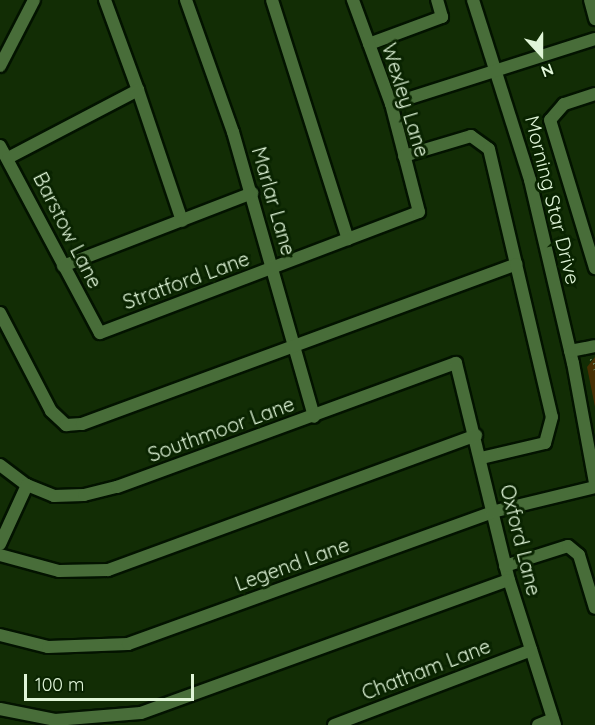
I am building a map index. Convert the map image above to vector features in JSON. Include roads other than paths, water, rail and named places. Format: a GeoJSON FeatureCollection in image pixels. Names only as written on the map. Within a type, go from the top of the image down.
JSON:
{"type":"FeatureCollection","features":[{"type":"Feature","properties":{"kind":"street"},"geometry":{"type":"LineString","coordinates":[[0,66],[34,0]]}},
{"type":"Feature","properties":{"kind":"street"},"geometry":{"type":"LineString","coordinates":[[105,0],[182,220]]}},
{"type":"Feature","properties":{"kind":"street","name":"Marlar Lane"},"geometry":{"type":"LineString","coordinates":[[186,0],[252,193],[314,417]]}},
{"type":"Feature","properties":{"kind":"street"},"geometry":{"type":"LineString","coordinates":[[272,0],[348,239]]}},
{"type":"Feature","properties":{"kind":"street","name":"Wexley Lane"},"geometry":{"type":"LineString","coordinates":[[353,0],[391,104],[419,212]]}},
{"type":"Feature","properties":{"kind":"street"},"geometry":{"type":"LineString","coordinates":[[369,44],[442,17],[437,0]]}},
{"type":"Feature","properties":{"kind":"street","name":"Morning Star Drive"},"geometry":{"type":"LineString","coordinates":[[473,0],[498,69],[570,351],[595,485]]}},
{"type":"Feature","properties":{"kind":"street"},"geometry":{"type":"LineString","coordinates":[[590,0],[595,19]]}},
{"type":"Feature","properties":{"kind":"street"},"geometry":{"type":"LineString","coordinates":[[391,104],[595,39]]}},
{"type":"Feature","properties":{"kind":"street"},"geometry":{"type":"LineString","coordinates":[[8,158],[138,90]]}},
{"type":"Feature","properties":{"kind":"street"},"geometry":{"type":"LineString","coordinates":[[595,94],[564,104],[550,120],[595,268]]}},
{"type":"Feature","properties":{"kind":"street"},"geometry":{"type":"LineString","coordinates":[[404,156],[471,136],[489,149],[552,417],[545,443],[481,458]]}},
{"type":"Feature","properties":{"kind":"street","name":"Barstow Lane"},"geometry":{"type":"LineString","coordinates":[[0,146],[100,333]]}},
{"type":"Feature","properties":{"kind":"street"},"geometry":{"type":"LineString","coordinates":[[63,266],[252,193]]}},
{"type":"Feature","properties":{"kind":"street","name":"Stratford Lane"},"geometry":{"type":"LineString","coordinates":[[100,333],[419,212]]}},
{"type":"Feature","properties":{"kind":"street"},"geometry":{"type":"LineString","coordinates":[[0,313],[51,411],[66,425],[82,424],[516,264]]}},
{"type":"Feature","properties":{"kind":"street"},"geometry":{"type":"LineString","coordinates":[[570,351],[595,346]]}},
{"type":"Feature","properties":{"kind":"street","name":"Oxford Lane"},"geometry":{"type":"LineString","coordinates":[[456,363],[476,435],[505,566],[554,722]]}},
{"type":"Feature","properties":{"kind":"street","name":"Southmoor Lane"},"geometry":{"type":"LineString","coordinates":[[0,465],[27,485],[54,496],[84,495],[314,417],[456,363]]}},
{"type":"Feature","properties":{"kind":"street"},"geometry":{"type":"LineString","coordinates":[[0,555],[59,571],[108,570],[476,435]]}},
{"type":"Feature","properties":{"kind":"street"},"geometry":{"type":"LineString","coordinates":[[0,544],[27,485]]}},
{"type":"Feature","properties":{"kind":"street","name":"Legend Lane"},"geometry":{"type":"LineString","coordinates":[[0,635],[48,647],[128,644],[492,512],[595,485]]}},
{"type":"Feature","properties":{"kind":"street"},"geometry":{"type":"LineString","coordinates":[[505,566],[568,546],[579,555],[595,608]]}},
{"type":"Feature","properties":{"kind":"street"},"geometry":{"type":"LineString","coordinates":[[0,709],[55,720],[141,713],[509,580]]}},
{"type":"Feature","properties":{"kind":"street","name":"Chatham Lane"},"geometry":{"type":"LineString","coordinates":[[334,725],[531,650]]}},
{"type":"Feature","properties":{"kind":"street"},"geometry":{"type":"LineString","coordinates":[[538,725],[554,722]]}}]}
